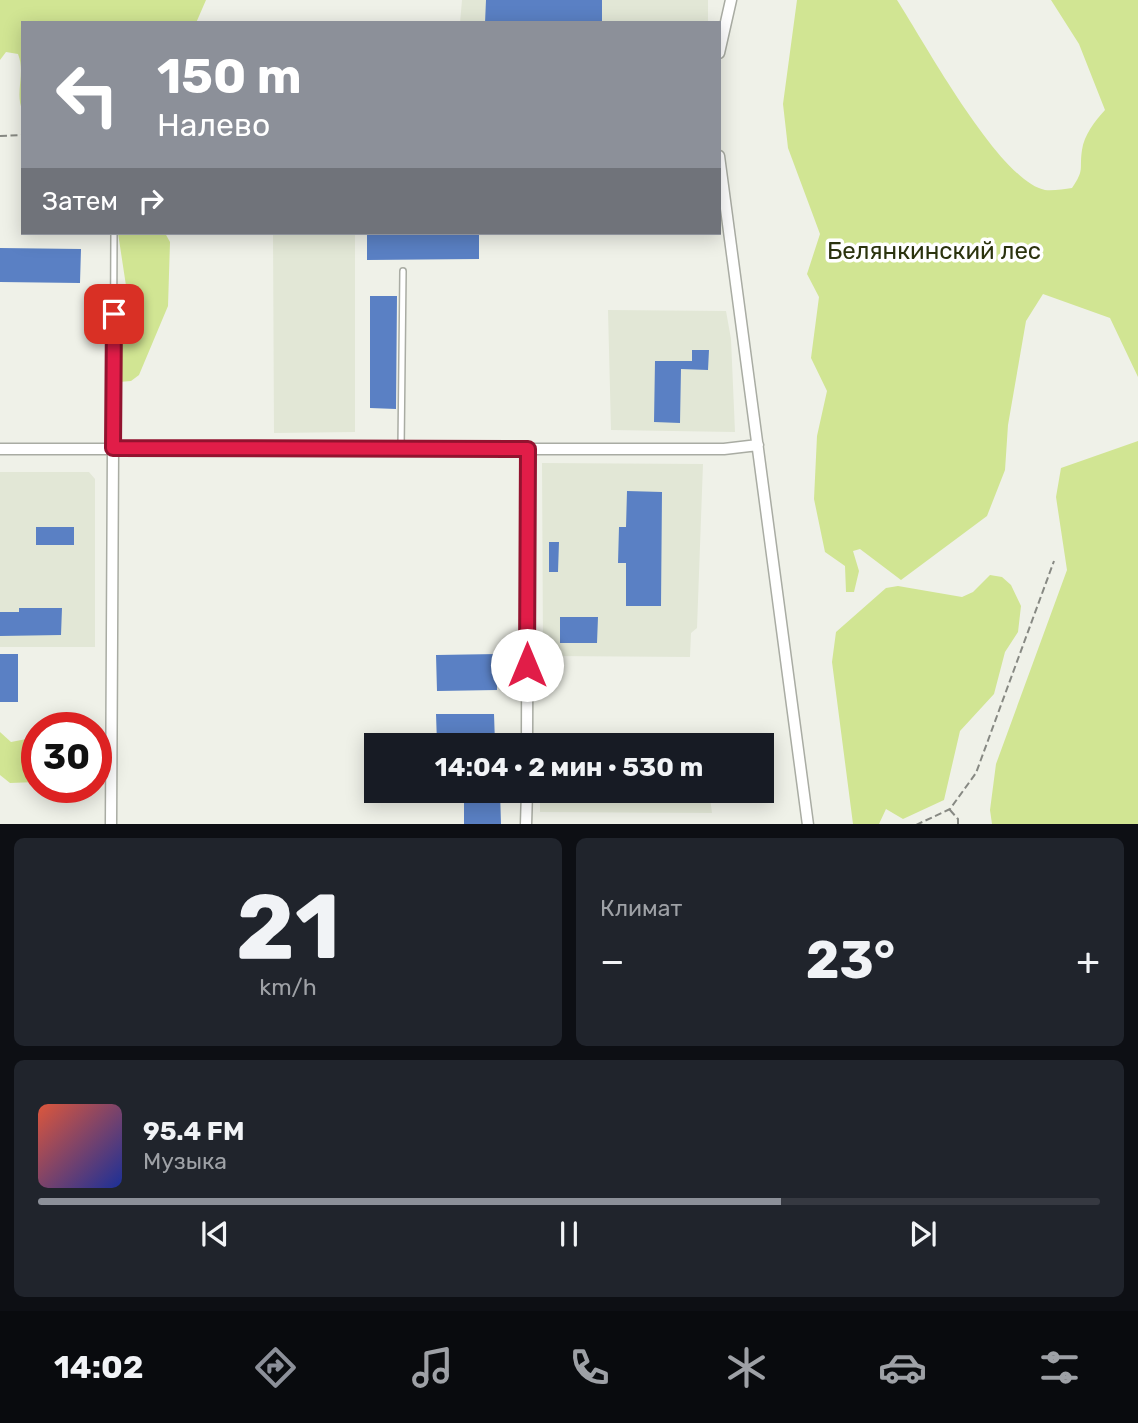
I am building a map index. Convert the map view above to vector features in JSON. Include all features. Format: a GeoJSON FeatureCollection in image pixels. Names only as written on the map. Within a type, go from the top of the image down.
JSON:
{"type":"FeatureCollection","features":[{"type":"Feature","properties":{"kind":"street"},"geometry":{"type":"LineString","coordinates":[[721,44],[731,0]]}},
{"type":"Feature","properties":{"kind":"street"},"geometry":{"type":"LineString","coordinates":[[721,171],[808,824]]}},
{"type":"Feature","properties":{"kind":"street"},"geometry":{"type":"LineString","coordinates":[[0,449],[724,449],[758,445]]}},
{"type":"Feature","properties":{"kind":"street"},"geometry":{"type":"LineString","coordinates":[[111,824],[113,448]]}},
{"type":"Feature","properties":{"kind":"street"},"geometry":{"type":"LineString","coordinates":[[527,733],[528,449]]}},
{"type":"Feature","properties":{"kind":"street"},"geometry":{"type":"LineString","coordinates":[[527,803],[527,824]]}},
{"type":"Feature","properties":{"kind":"lane"},"geometry":{"type":"LineString","coordinates":[[113,448],[114,235]]}},
{"type":"Feature","properties":{"kind":"lane"},"geometry":{"type":"LineString","coordinates":[[401,448],[403,271]]}},
{"type":"Feature","properties":{"kind":"path"},"geometry":{"type":"LineString","coordinates":[[0,136],[21,135]]}},
{"type":"Feature","properties":{"kind":"path"},"geometry":{"type":"LineString","coordinates":[[916,824],[950,809],[976,773],[1054,561]]}},
{"type":"Feature","properties":{"kind":"path"},"geometry":{"type":"LineString","coordinates":[[950,809],[958,819],[958,824]]}},
{"type":"Feature","properties":{"kind":"shaded area"},"geometry":{"type":"Polygon","coordinates":[[[462,0],[708,0],[708,21],[460,21],[462,0]]]}},
{"type":"Feature","properties":{"kind":"shaded area"},"geometry":{"type":"Polygon","coordinates":[[[273,235],[355,235],[355,432],[274,433],[273,235]]]}},
{"type":"Feature","properties":{"kind":"shaded area"},"geometry":{"type":"Polygon","coordinates":[[[608,310],[726,311],[731,339],[735,432],[611,430],[608,310]]]}},
{"type":"Feature","properties":{"kind":"shaded area"},"geometry":{"type":"Polygon","coordinates":[[[542,463],[703,464],[697,628],[691,633],[690,657],[551,656],[543,648],[542,463]]]}},
{"type":"Feature","properties":{"kind":"shaded area"},"geometry":{"type":"Polygon","coordinates":[[[0,472],[89,472],[95,479],[95,647],[0,647],[0,472]]]}},
{"type":"Feature","properties":{"kind":"shaded area"},"geometry":{"type":"Polygon","coordinates":[[[540,803],[711,803],[712,813],[540,812],[540,803]]]}},
{"type":"Feature","properties":{"kind":"green space"},"geometry":{"type":"Polygon","coordinates":[[[0,0],[206,0],[197,21],[21,21],[21,69],[18,54],[6,52],[0,60],[0,0]]]}},
{"type":"Feature","properties":{"kind":"green space","name":"Белянкинский лес"},"geometry":{"type":"Polygon","coordinates":[[[797,0],[897,0],[943,76],[985,137],[1027,181],[1045,190],[1051,190],[1072,188],[1080,173],[1085,139],[1105,110],[1079,44],[1051,0],[1138,0],[1138,377],[1110,318],[1043,294],[1026,321],[1008,425],[1005,470],[987,516],[901,580],[860,549],[853,551],[859,571],[854,592],[846,592],[845,566],[825,552],[814,499],[817,436],[827,391],[811,358],[819,297],[807,274],[820,234],[788,148],[783,104],[797,0]]]}},
{"type":"Feature","properties":{"kind":"green space"},"geometry":{"type":"Polygon","coordinates":[[[118,235],[166,235],[170,242],[168,306],[139,375],[131,381],[119,382],[115,371],[130,312],[118,235]]]}},
{"type":"Feature","properties":{"kind":"green space"},"geometry":{"type":"Polygon","coordinates":[[[1138,441],[1138,824],[992,824],[990,810],[996,764],[1067,570],[1056,497],[1061,468],[1138,441]]]}},
{"type":"Feature","properties":{"kind":"green space"},"geometry":{"type":"Polygon","coordinates":[[[990,575],[1002,577],[1011,585],[1021,606],[1018,632],[1005,652],[994,694],[960,731],[944,800],[903,819],[886,809],[879,824],[853,824],[832,662],[836,632],[886,588],[898,586],[962,597],[973,592],[990,575]]]}},
{"type":"Feature","properties":{"kind":"green space"},"geometry":{"type":"Polygon","coordinates":[[[0,732],[11,742],[21,740],[21,783],[10,783],[0,775],[0,732]]]}},
{"type":"Feature","properties":{"kind":"building"},"geometry":{"type":"Polygon","coordinates":[[[486,0],[602,0],[602,21],[485,21],[486,0]]]}},
{"type":"Feature","properties":{"kind":"building"},"geometry":{"type":"Polygon","coordinates":[[[367,235],[479,235],[479,259],[367,260],[367,235]]]}},
{"type":"Feature","properties":{"kind":"building"},"geometry":{"type":"Polygon","coordinates":[[[0,248],[81,249],[80,283],[0,282],[0,248]]]}},
{"type":"Feature","properties":{"kind":"building"},"geometry":{"type":"Polygon","coordinates":[[[370,296],[397,296],[396,409],[370,408],[370,296]]]}},
{"type":"Feature","properties":{"kind":"building"},"geometry":{"type":"Polygon","coordinates":[[[692,350],[709,350],[708,370],[681,369],[680,423],[654,422],[655,361],[692,361],[692,350]]]}},
{"type":"Feature","properties":{"kind":"building"},"geometry":{"type":"Polygon","coordinates":[[[627,491],[662,492],[661,606],[626,606],[626,563],[618,563],[619,527],[626,527],[627,491]]]}},
{"type":"Feature","properties":{"kind":"building"},"geometry":{"type":"Polygon","coordinates":[[[36,527],[74,527],[74,545],[36,545],[36,527]]]}},
{"type":"Feature","properties":{"kind":"building"},"geometry":{"type":"Polygon","coordinates":[[[549,542],[559,542],[558,572],[549,572],[549,542]]]}},
{"type":"Feature","properties":{"kind":"building"},"geometry":{"type":"Polygon","coordinates":[[[19,608],[62,608],[61,635],[0,636],[0,612],[19,612],[19,608]]]}},
{"type":"Feature","properties":{"kind":"building"},"geometry":{"type":"Polygon","coordinates":[[[560,617],[598,617],[597,643],[560,643],[560,617]]]}},
{"type":"Feature","properties":{"kind":"building"},"geometry":{"type":"Polygon","coordinates":[[[0,654],[18,654],[18,702],[0,702],[0,654]]]}},
{"type":"Feature","properties":{"kind":"building"},"geometry":{"type":"Polygon","coordinates":[[[497,654],[497,690],[437,691],[436,655],[497,654]]]}},
{"type":"Feature","properties":{"kind":"building"},"geometry":{"type":"Polygon","coordinates":[[[436,714],[494,714],[495,733],[437,733],[436,714]]]}},
{"type":"Feature","properties":{"kind":"building"},"geometry":{"type":"Polygon","coordinates":[[[464,803],[500,803],[501,824],[464,824],[464,803]]]}},
{"type":"Feature","properties":{"kind":"route"},"geometry":{"type":"LineString","coordinates":[[114,314],[113,448],[528,449],[527,665]]}}]}
